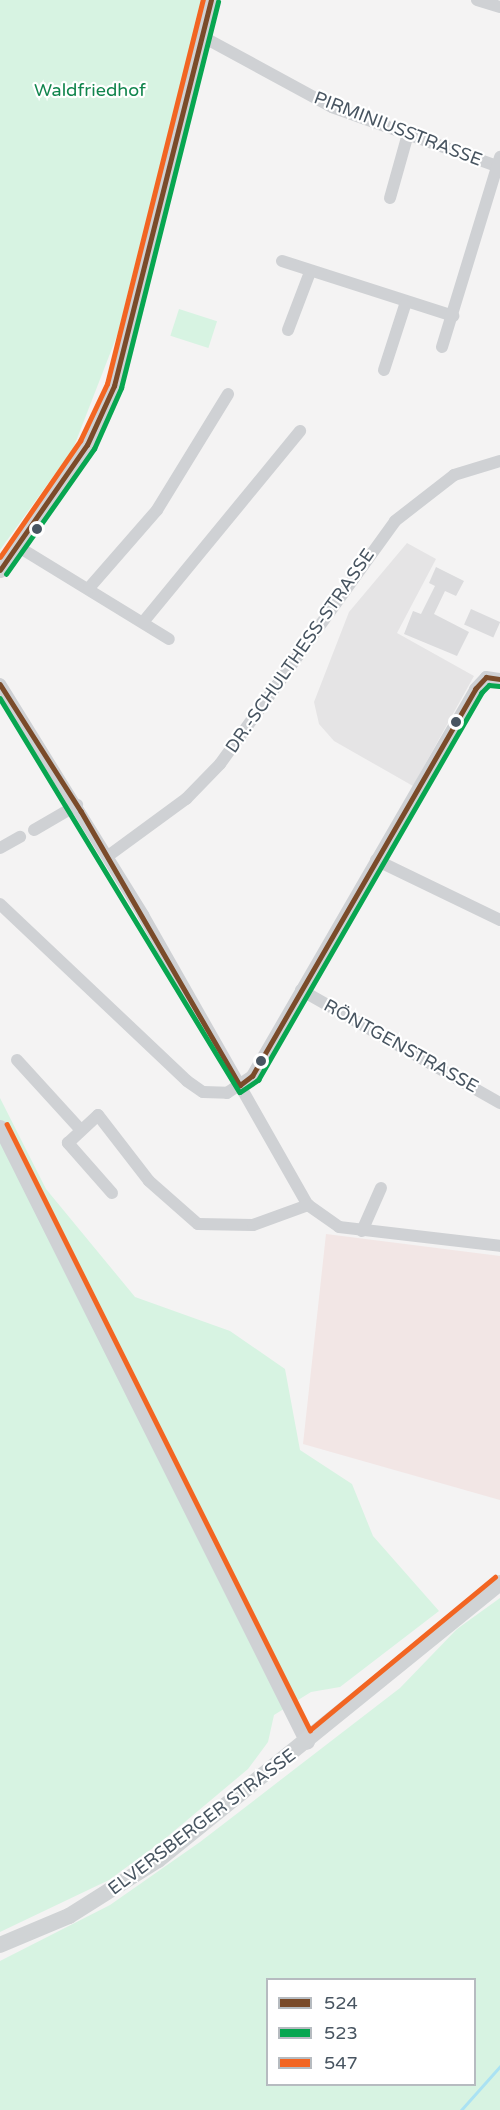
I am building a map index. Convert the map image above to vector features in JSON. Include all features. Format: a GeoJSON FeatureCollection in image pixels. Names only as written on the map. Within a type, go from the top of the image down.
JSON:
{"type":"FeatureCollection","features":[{"type":"Feature","properties":{"kind":"main road","name":"ELVERSBERGER STRASSE"},"geometry":{"type":"LineString","coordinates":[[0,1945],[69,1916],[124,1884],[307,1742],[500,1583]]}},
{"type":"Feature","properties":{"kind":"street"},"geometry":{"type":"LineString","coordinates":[[0,570],[87,445],[114,386],[205,38],[212,0]]}},
{"type":"Feature","properties":{"kind":"street"},"geometry":{"type":"LineString","coordinates":[[477,0],[500,7]]}},
{"type":"Feature","properties":{"kind":"street","name":"PIRMINIUSSTRASSE"},"geometry":{"type":"LineString","coordinates":[[205,38],[332,107],[499,163]]}},
{"type":"Feature","properties":{"kind":"street"},"geometry":{"type":"LineString","coordinates":[[390,198],[408,134]]}},
{"type":"Feature","properties":{"kind":"street"},"geometry":{"type":"LineString","coordinates":[[442,347],[499,163]]}},
{"type":"Feature","properties":{"kind":"street"},"geometry":{"type":"LineString","coordinates":[[282,261],[405,305],[453,316]]}},
{"type":"Feature","properties":{"kind":"street"},"geometry":{"type":"LineString","coordinates":[[288,330],[310,272]]}},
{"type":"Feature","properties":{"kind":"street"},"geometry":{"type":"LineString","coordinates":[[384,370],[405,305]]}},
{"type":"Feature","properties":{"kind":"street"},"geometry":{"type":"LineString","coordinates":[[89,588],[157,510],[228,394]]}},
{"type":"Feature","properties":{"kind":"street"},"geometry":{"type":"LineString","coordinates":[[144,621],[300,431]]}},
{"type":"Feature","properties":{"kind":"street","name":"DR.-SCHULTHESS-STRASSE"},"geometry":{"type":"LineString","coordinates":[[108,856],[186,799],[220,764],[395,521],[454,475],[500,461]]}},
{"type":"Feature","properties":{"kind":"street"},"geometry":{"type":"LineString","coordinates":[[17,546],[144,621],[169,639]]}},
{"type":"Feature","properties":{"kind":"street"},"geometry":{"type":"LineString","coordinates":[[0,904],[187,1081],[217,1094],[240,1086],[252,1076],[376,860],[486,676],[500,679]]}},
{"type":"Feature","properties":{"kind":"street"},"geometry":{"type":"LineString","coordinates":[[0,684],[108,856],[308,1205],[325,1221],[362,1231],[499,1242]]}},
{"type":"Feature","properties":{"kind":"street"},"geometry":{"type":"LineString","coordinates":[[34,830],[77,805]]}},
{"type":"Feature","properties":{"kind":"street"},"geometry":{"type":"LineString","coordinates":[[0,848],[20,837]]}},
{"type":"Feature","properties":{"kind":"street"},"geometry":{"type":"LineString","coordinates":[[376,860],[500,920]]}},
{"type":"Feature","properties":{"kind":"street","name":"RÖNTGENSTRASSE"},"geometry":{"type":"LineString","coordinates":[[301,990],[500,1103]]}},
{"type":"Feature","properties":{"kind":"street"},"geometry":{"type":"LineString","coordinates":[[16,1060],[79,1128]]}},
{"type":"Feature","properties":{"kind":"street"},"geometry":{"type":"LineString","coordinates":[[112,1193],[68,1143],[79,1128],[98,1115],[149,1181],[198,1224],[253,1225],[308,1205]]}},
{"type":"Feature","properties":{"kind":"street"},"geometry":{"type":"LineString","coordinates":[[0,1127],[307,1742]]}},
{"type":"Feature","properties":{"kind":"street"},"geometry":{"type":"LineString","coordinates":[[362,1231],[381,1188]]}},
{"type":"Feature","properties":{"kind":"shaded area"},"geometry":{"type":"Polygon","coordinates":[[[407,543],[436,559],[397,633],[474,676],[413,786],[334,741],[319,724],[314,702],[349,612],[407,543]]]}},
{"type":"Feature","properties":{"kind":"shaded area"},"geometry":{"type":"Polygon","coordinates":[[[326,1234],[500,1256],[500,1500],[303,1444],[326,1234]]]}},
{"type":"Feature","properties":{"kind":"green space","name":"Waldfriedhof"},"geometry":{"type":"Polygon","coordinates":[[[0,0],[202,0],[118,333],[73,449],[0,550],[0,0]]]}},
{"type":"Feature","properties":{"kind":"green space"},"geometry":{"type":"Polygon","coordinates":[[[179,309],[217,321],[208,348],[170,336],[179,309]]]}},
{"type":"Feature","properties":{"kind":"green space"},"geometry":{"type":"Polygon","coordinates":[[[0,1098],[46,1189],[135,1297],[230,1331],[285,1369],[300,1450],[352,1484],[373,1536],[439,1611],[340,1687],[311,1692],[274,1715],[268,1742],[248,1769],[161,1842],[109,1880],[0,1932],[0,1098]]]}},
{"type":"Feature","properties":{"kind":"green space"},"geometry":{"type":"Polygon","coordinates":[[[500,1598],[500,2110],[0,2110],[0,1961],[110,1905],[200,1842],[400,1688],[457,1629],[500,1598]]]}},
{"type":"Feature","properties":{"kind":"building"},"geometry":{"type":"Polygon","coordinates":[[[436,567],[464,581],[456,596],[445,591],[434,614],[469,632],[457,656],[404,634],[413,611],[421,614],[435,586],[429,583],[436,567]]]}},
{"type":"Feature","properties":{"kind":"building"},"geometry":{"type":"Polygon","coordinates":[[[471,609],[500,622],[493,638],[464,625],[471,609]]]}},
{"type":"Feature","properties":{"kind":"waterway"},"geometry":{"type":"LineString","coordinates":[[461,2110],[500,2066]]}},
{"type":"Feature","properties":{"kind":"transit line","name":"547"},"geometry":{"type":"LineString","coordinates":[[0,557],[80,441],[107,384],[203,0]]}},
{"type":"Feature","properties":{"kind":"transit line","name":"524"},"geometry":{"type":"LineString","coordinates":[[0,570],[87,445],[114,386],[211,0]]}},
{"type":"Feature","properties":{"kind":"transit line","name":"523"},"geometry":{"type":"LineString","coordinates":[[6,574],[94,449],[121,388],[218,2]]}},
{"type":"Feature","properties":{"kind":"transit line","name":"524"},"geometry":{"type":"LineString","coordinates":[[0,684],[81,811],[240,1085],[252,1076],[475,689],[486,677],[500,679]]}},
{"type":"Feature","properties":{"kind":"transit line","name":"523"},"geometry":{"type":"LineString","coordinates":[[0,698],[240,1092],[258,1080],[481,693],[489,685],[499,686]]}},
{"type":"Feature","properties":{"kind":"transit line","name":"547"},"geometry":{"type":"LineString","coordinates":[[7,1124],[310,1730],[495,1577]]}}]}
